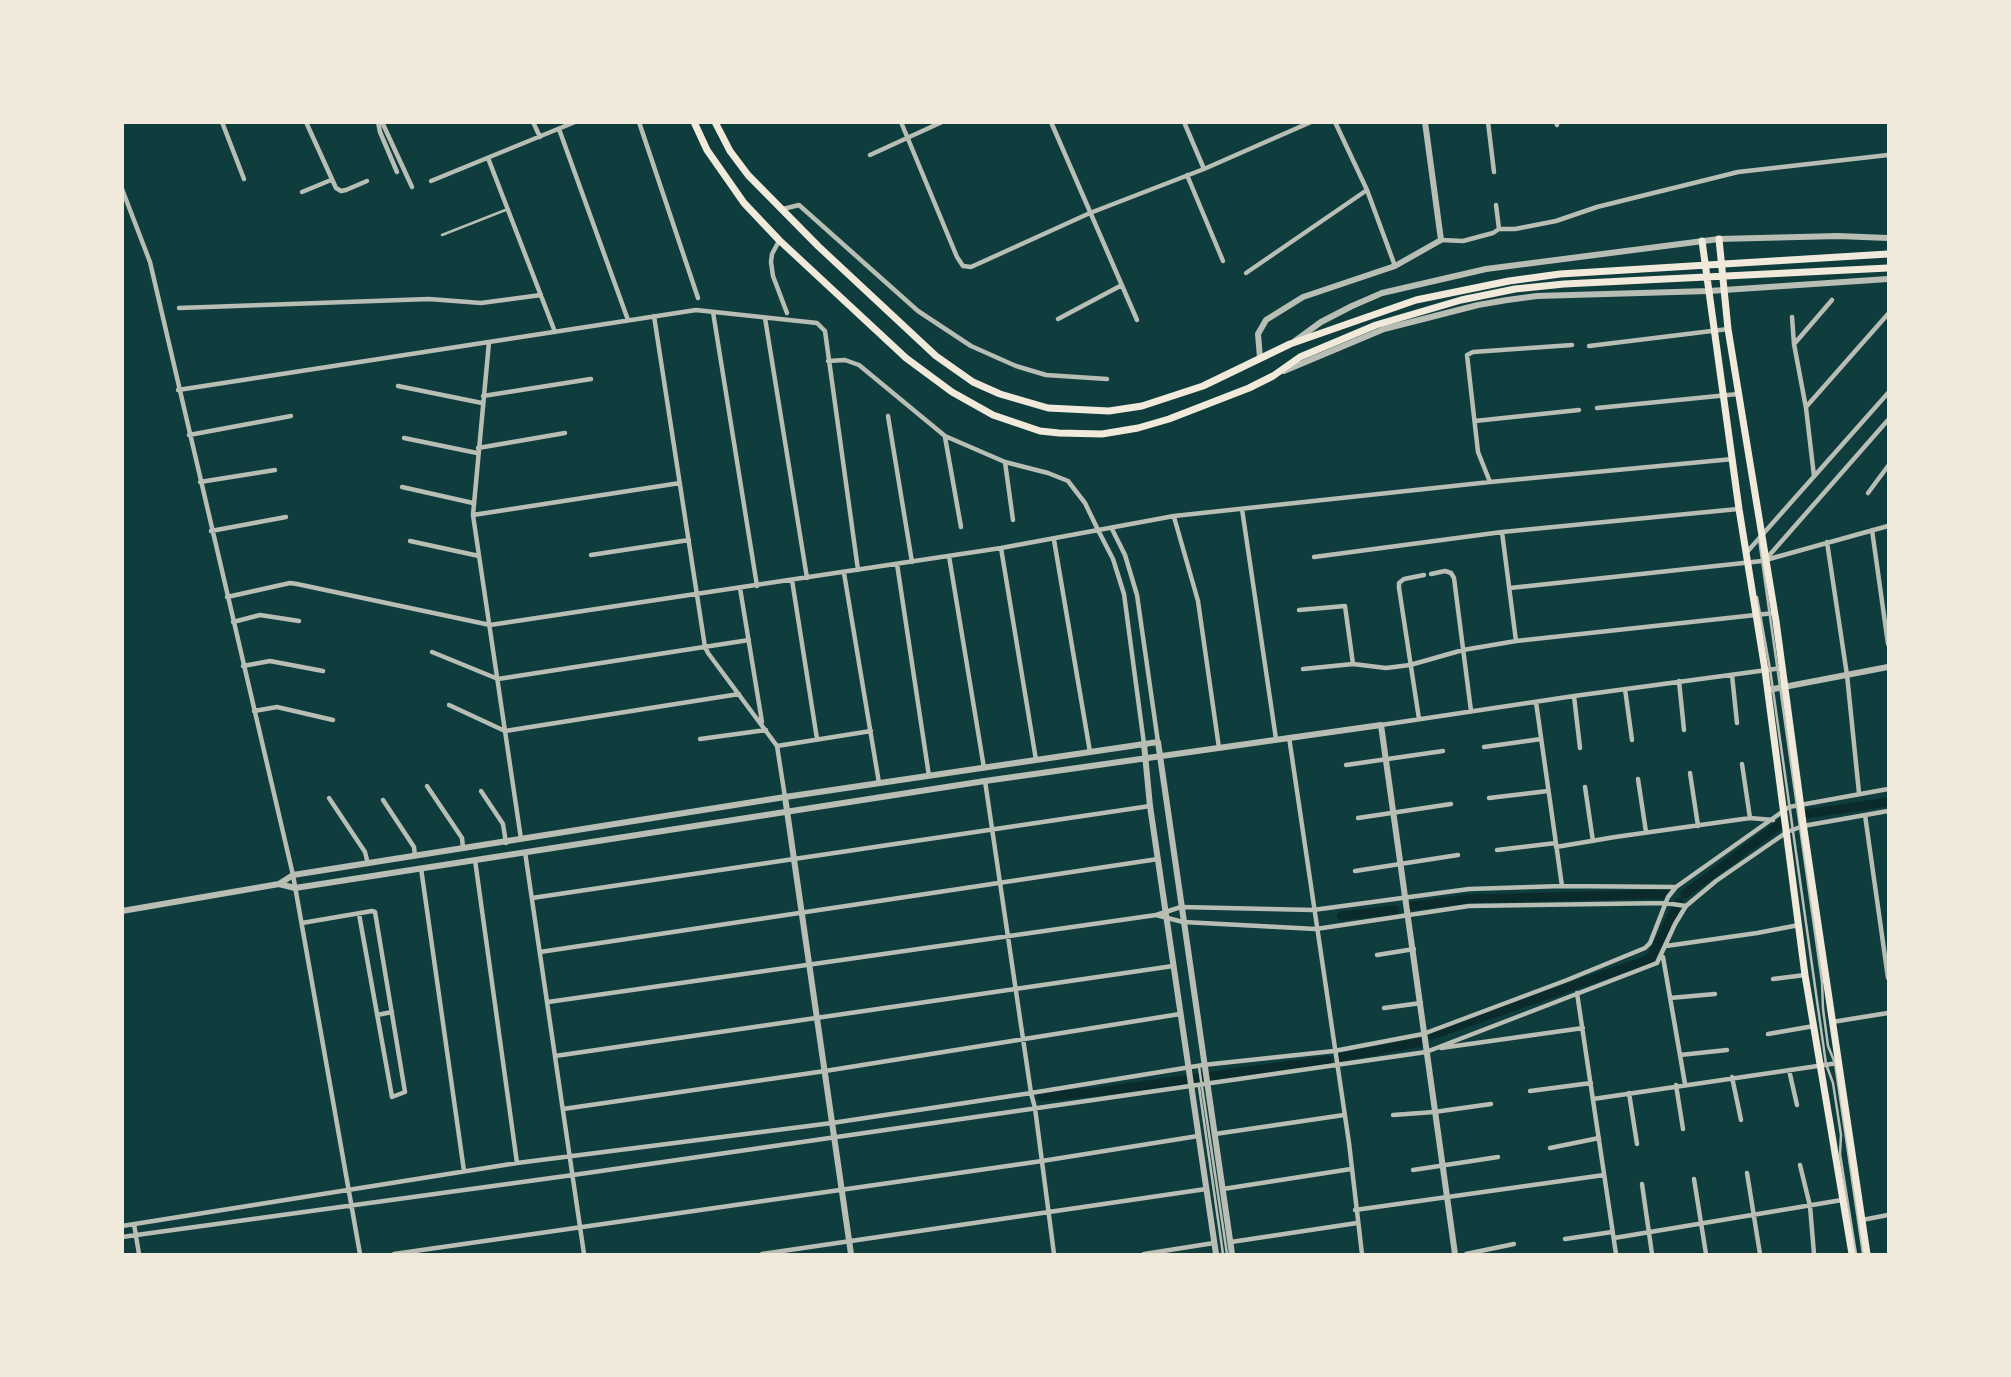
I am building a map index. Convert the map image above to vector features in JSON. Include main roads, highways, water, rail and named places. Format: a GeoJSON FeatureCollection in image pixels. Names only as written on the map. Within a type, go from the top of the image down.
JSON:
{"type":"FeatureCollection","features":[{"type":"Feature","properties":{"kind":"main road"},"geometry":{"type":"LineString","coordinates":[[694,122],[707,150],[744,203],[779,240],[906,358],[930,377],[993,415],[1040,430],[1079,435],[1138,428],[1212,403],[1273,376],[1300,357],[1376,325],[1461,300],[1515,289],[1564,284],[1888,268]]}},
{"type":"Feature","properties":{"kind":"main road"},"geometry":{"type":"LineString","coordinates":[[715,122],[730,151],[748,175],[936,356],[974,382],[1000,394],[1048,408],[1087,411],[1142,406],[1203,386],[1290,344],[1416,300],[1458,290],[1560,274],[1888,254]]}},
{"type":"Feature","properties":{"kind":"main road"},"geometry":{"type":"LineString","coordinates":[[1719,239],[1728,329],[1780,668],[1776,688],[1786,808],[1805,975],[1823,1064],[1842,1200],[1854,1255]]}},
{"type":"Feature","properties":{"kind":"main road"},"geometry":{"type":"LineString","coordinates":[[1702,241],[1739,509],[1768,670],[1776,688],[1801,827],[1862,1220],[1865,1255]]}},
{"type":"Feature","properties":{"kind":"waterway"},"geometry":{"type":"LineString","coordinates":[[1805,814],[1888,802]]}},
{"type":"Feature","properties":{"kind":"waterway"},"geometry":{"type":"LineString","coordinates":[[1685,894],[1783,822]]}},
{"type":"Feature","properties":{"kind":"waterway"},"geometry":{"type":"LineString","coordinates":[[1413,906],[1467,899],[1667,894]]}},
{"type":"Feature","properties":{"kind":"waterway"},"geometry":{"type":"LineString","coordinates":[[1432,1035],[1650,959],[1679,902]]}},
{"type":"Feature","properties":{"kind":"waterway"},"geometry":{"type":"LineString","coordinates":[[1341,916],[1395,910]]}},
{"type":"Feature","properties":{"kind":"waterway"},"geometry":{"type":"LineString","coordinates":[[1338,1058],[1421,1042]]}},
{"type":"Feature","properties":{"kind":"waterway"},"geometry":{"type":"LineString","coordinates":[[1041,1097],[1097,1092],[1328,1060]]}}]}
